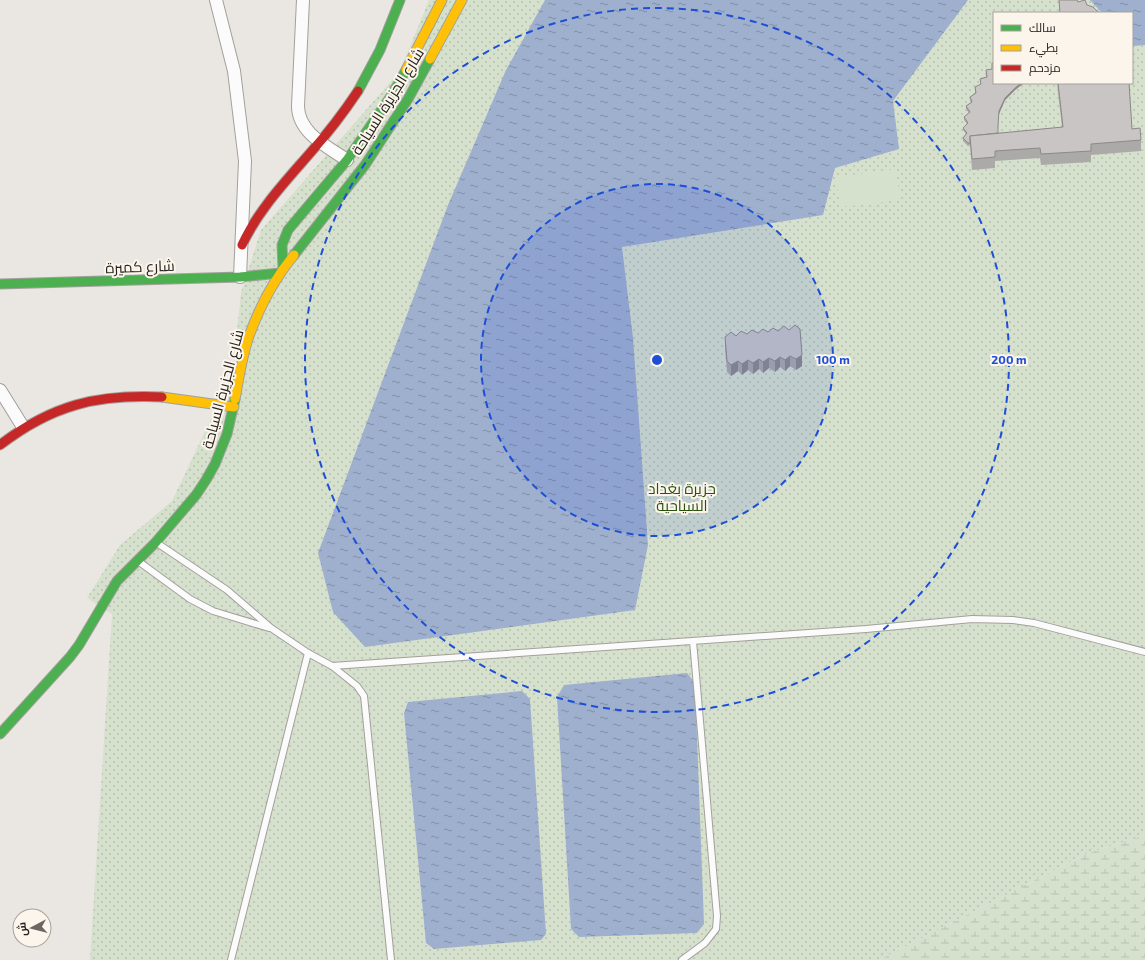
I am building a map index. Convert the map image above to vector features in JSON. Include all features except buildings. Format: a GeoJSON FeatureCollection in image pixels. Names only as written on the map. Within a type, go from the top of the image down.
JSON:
{"type":"FeatureCollection","features":[{"type":"Feature","properties":{"kind":"street"},"geometry":{"type":"LineString","coordinates":[[216,0],[234,71],[245,161],[240,277]]}},
{"type":"Feature","properties":{"kind":"street"},"geometry":{"type":"LineString","coordinates":[[303,0],[298,111],[303,126],[310,134],[347,160]]}},
{"type":"Feature","properties":{"kind":"street"},"geometry":{"type":"LineString","coordinates":[[242,245],[260,211],[344,112],[361,84],[388,31],[400,0]]}},
{"type":"Feature","properties":{"kind":"street","name":"شارع الجزيرة السياحة"},"geometry":{"type":"LineString","coordinates":[[281,270],[282,245],[288,230],[347,160],[390,96],[411,61],[442,0]]}},
{"type":"Feature","properties":{"kind":"street","name":"شارع الجزيرة السياحة"},"geometry":{"type":"LineString","coordinates":[[0,734],[70,657],[79,645],[117,581],[155,542],[196,495],[206,480],[222,448],[231,421],[240,371],[250,336],[262,304],[281,270],[345,190],[387,133],[408,99],[462,0]]}},
{"type":"Feature","properties":{"kind":"street","name":"شارع كميرة"},"geometry":{"type":"LineString","coordinates":[[0,284],[240,277],[281,270]]}},
{"type":"Feature","properties":{"kind":"street"},"geometry":{"type":"LineString","coordinates":[[0,390],[23,428]]}},
{"type":"Feature","properties":{"kind":"street"},"geometry":{"type":"LineString","coordinates":[[0,445],[23,428],[44,416],[83,402],[108,398],[159,396],[184,398],[234,407]]}},
{"type":"Feature","properties":{"kind":"lane"},"geometry":{"type":"LineString","coordinates":[[155,542],[227,590],[270,628],[308,653],[332,666],[358,686],[364,696],[391,960]]}},
{"type":"Feature","properties":{"kind":"lane"},"geometry":{"type":"LineString","coordinates":[[138,561],[190,600],[213,611],[270,628]]}},
{"type":"Feature","properties":{"kind":"lane"},"geometry":{"type":"LineString","coordinates":[[332,666],[866,629],[972,619],[1013,620],[1034,623],[1145,652]]}},
{"type":"Feature","properties":{"kind":"lane"},"geometry":{"type":"LineString","coordinates":[[682,960],[705,943],[716,928],[717,916],[693,641]]}},
{"type":"Feature","properties":{"kind":"lane"},"geometry":{"type":"LineString","coordinates":[[231,960],[308,653]]}},
{"type":"Feature","properties":{"kind":"green space","name":"جزيرة بغداد السياحية"},"geometry":{"type":"Polygon","coordinates":[[[429,0],[1145,0],[1145,835],[1085,854],[879,960],[90,960],[112,614],[87,598],[120,545],[172,501],[241,356],[236,340],[241,293],[261,230],[400,71],[429,0]]]}},
{"type":"Feature","properties":{"kind":"green space"},"geometry":{"type":"Polygon","coordinates":[[[896,169],[900,200],[840,207],[836,177],[896,169]]]}},
{"type":"Feature","properties":{"kind":"green space"},"geometry":{"type":"Polygon","coordinates":[[[1145,835],[1145,960],[879,960],[1085,854],[1145,835]]]}},
{"type":"Feature","properties":{"kind":"water"},"geometry":{"type":"Polygon","coordinates":[[[545,0],[968,0],[893,101],[899,149],[835,168],[823,215],[622,247],[633,338],[648,545],[635,610],[365,647],[333,612],[318,553],[448,205],[506,70],[545,0]]]}},
{"type":"Feature","properties":{"kind":"water"},"geometry":{"type":"Polygon","coordinates":[[[1090,0],[1145,0],[1145,45],[1133,46],[1133,12],[1101,12],[1090,0]]]}},
{"type":"Feature","properties":{"kind":"water"},"geometry":{"type":"Polygon","coordinates":[[[687,673],[695,683],[704,924],[697,933],[579,937],[571,929],[557,697],[564,685],[687,673]]]}},
{"type":"Feature","properties":{"kind":"water"},"geometry":{"type":"Polygon","coordinates":[[[522,691],[530,699],[546,934],[541,940],[434,949],[426,943],[404,713],[408,702],[522,691]]]}},
{"type":"Feature","properties":{"kind":"traffic: fast"},"geometry":{"type":"LineString","coordinates":[[358,91],[380,50],[400,0]]}},
{"type":"Feature","properties":{"kind":"traffic: fast"},"geometry":{"type":"LineString","coordinates":[[294,255],[365,165],[408,99],[430,59]]}},
{"type":"Feature","properties":{"kind":"traffic: fast"},"geometry":{"type":"LineString","coordinates":[[283,268],[282,245],[288,230],[347,160],[391,96],[406,70]]}},
{"type":"Feature","properties":{"kind":"traffic: fast"},"geometry":{"type":"LineString","coordinates":[[0,284],[240,277],[280,273]]}},
{"type":"Feature","properties":{"kind":"traffic: fast"},"geometry":{"type":"LineString","coordinates":[[0,734],[70,657],[79,645],[117,581],[155,543],[196,495],[215,464],[227,434],[235,399]]}},
{"type":"Feature","properties":{"kind":"traffic: slow"},"geometry":{"type":"LineString","coordinates":[[406,70],[442,0]]}},
{"type":"Feature","properties":{"kind":"traffic: slow"},"geometry":{"type":"LineString","coordinates":[[430,59],[462,0]]}},
{"type":"Feature","properties":{"kind":"traffic: slow"},"geometry":{"type":"LineString","coordinates":[[235,399],[244,351],[253,325],[274,283],[294,255]]}},
{"type":"Feature","properties":{"kind":"traffic: slow"},"geometry":{"type":"LineString","coordinates":[[162,397],[234,407]]}},
{"type":"Feature","properties":{"kind":"traffic: jam"},"geometry":{"type":"LineString","coordinates":[[242,245],[264,208],[330,130],[358,91]]}},
{"type":"Feature","properties":{"kind":"traffic: jam"},"geometry":{"type":"LineString","coordinates":[[0,445],[19,431],[38,420],[57,411],[76,405],[96,400],[117,398],[162,397]]}}]}
